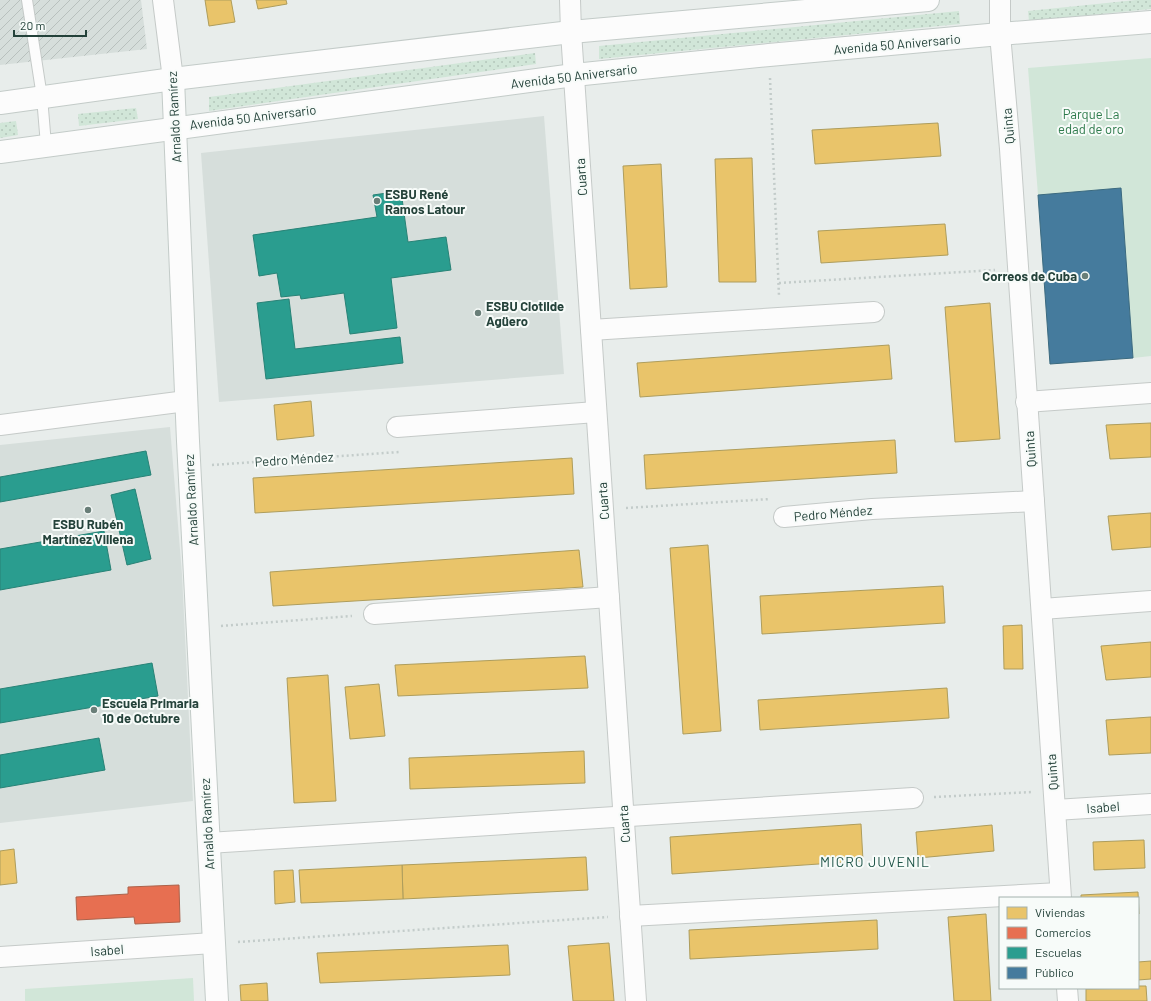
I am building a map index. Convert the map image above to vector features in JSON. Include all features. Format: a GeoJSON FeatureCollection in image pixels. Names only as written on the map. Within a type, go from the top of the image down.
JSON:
{"type":"FeatureCollection","features":[{"type":"Feature","properties":{"kind":"main road"},"geometry":{"type":"LineString","coordinates":[[0,103],[173,79],[571,32],[902,1],[928,0]]}},
{"type":"Feature","properties":{"kind":"main road","name":"Avenida 50 Aniversario"},"geometry":{"type":"LineString","coordinates":[[0,152],[574,75],[769,55],[1151,22]]}},
{"type":"Feature","properties":{"kind":"main road","name":"Arnaldo Ramírez"},"geometry":{"type":"LineString","coordinates":[[173,79],[189,466],[217,1001]]}},
{"type":"Feature","properties":{"kind":"street","name":"Arnaldo Ramírez"},"geometry":{"type":"LineString","coordinates":[[163,0],[173,79]]}},
{"type":"Feature","properties":{"kind":"street","name":"Cuarta"},"geometry":{"type":"LineString","coordinates":[[570,0],[636,1001]]}},
{"type":"Feature","properties":{"kind":"street","name":"Quinta"},"geometry":{"type":"LineString","coordinates":[[1000,0],[1000,34],[1010,149],[1060,895]]}},
{"type":"Feature","properties":{"kind":"street"},"geometry":{"type":"LineString","coordinates":[[591,330],[874,312]]}},
{"type":"Feature","properties":{"kind":"street"},"geometry":{"type":"LineString","coordinates":[[1026,402],[1151,393]]}},
{"type":"Feature","properties":{"kind":"street"},"geometry":{"type":"LineString","coordinates":[[0,425],[186,401]]}},
{"type":"Feature","properties":{"kind":"street"},"geometry":{"type":"LineString","coordinates":[[397,427],[596,412]]}},
{"type":"Feature","properties":{"kind":"street","name":"Pedro Méndez"},"geometry":{"type":"LineString","coordinates":[[784,517],[872,509],[1034,501]]}},
{"type":"Feature","properties":{"kind":"street"},"geometry":{"type":"LineString","coordinates":[[374,614],[609,597]]}},
{"type":"Feature","properties":{"kind":"street"},"geometry":{"type":"LineString","coordinates":[[1042,609],[1151,601]]}},
{"type":"Feature","properties":{"kind":"street"},"geometry":{"type":"LineString","coordinates":[[208,843],[913,798]]}},
{"type":"Feature","properties":{"kind":"street","name":"Isabel"},"geometry":{"type":"LineString","coordinates":[[1054,801],[1151,804]]}},
{"type":"Feature","properties":{"kind":"street"},"geometry":{"type":"LineString","coordinates":[[1019,897],[1060,895]]}},
{"type":"Feature","properties":{"kind":"street"},"geometry":{"type":"LineString","coordinates":[[630,916],[999,898]]}},
{"type":"Feature","properties":{"kind":"street","name":"Isabel"},"geometry":{"type":"LineString","coordinates":[[0,957],[213,943]]}},
{"type":"Feature","properties":{"kind":"street"},"geometry":{"type":"LineString","coordinates":[[1067,989],[1068,1001]]}},
{"type":"Feature","properties":{"kind":"lane"},"geometry":{"type":"LineString","coordinates":[[27,0],[42,97],[46,146]]}},
{"type":"Feature","properties":{"kind":"path"},"geometry":{"type":"LineString","coordinates":[[769,55],[780,318]]}},
{"type":"Feature","properties":{"kind":"path"},"geometry":{"type":"LineString","coordinates":[[779,283],[1018,268]]}},
{"type":"Feature","properties":{"kind":"path","name":"Pedro Méndez"},"geometry":{"type":"LineString","coordinates":[[189,466],[399,452]]}},
{"type":"Feature","properties":{"kind":"path","name":"Pedro Méndez"},"geometry":{"type":"LineString","coordinates":[[603,509],[784,498],[784,517]]}},
{"type":"Feature","properties":{"kind":"path"},"geometry":{"type":"LineString","coordinates":[[197,628],[374,614]]}},
{"type":"Feature","properties":{"kind":"path"},"geometry":{"type":"LineString","coordinates":[[913,798],[1054,801]]}},
{"type":"Feature","properties":{"kind":"path"},"geometry":{"type":"LineString","coordinates":[[213,943],[630,916]]}},
{"type":"Feature","properties":{"kind":"shaded area"},"geometry":{"type":"Polygon","coordinates":[[[0,0],[141,0],[147,49],[0,65],[0,0]]]}},
{"type":"Feature","properties":{"kind":"shaded area"},"geometry":{"type":"Polygon","coordinates":[[[544,116],[564,374],[219,402],[201,153],[544,116]]]}},
{"type":"Feature","properties":{"kind":"shaded area"},"geometry":{"type":"Polygon","coordinates":[[[170,427],[182,574],[193,801],[0,823],[0,445],[170,427]]]}},
{"type":"Feature","properties":{"kind":"green space"},"geometry":{"type":"Polygon","coordinates":[[[1136,0],[1151,0],[1151,9],[1029,21],[1028,11],[1136,0]]]}},
{"type":"Feature","properties":{"kind":"green space"},"geometry":{"type":"Polygon","coordinates":[[[959,11],[960,24],[599,59],[599,46],[959,11]]]}},
{"type":"Feature","properties":{"kind":"green space"},"geometry":{"type":"Polygon","coordinates":[[[535,53],[536,64],[209,111],[209,97],[535,53]]]}},
{"type":"Feature","properties":{"kind":"green space","name":"Parque La edad de oro"},"geometry":{"type":"Polygon","coordinates":[[[1151,58],[1151,356],[1133,358],[1121,188],[1038,195],[1028,68],[1151,58]]]}},
{"type":"Feature","properties":{"kind":"green space"},"geometry":{"type":"Polygon","coordinates":[[[136,108],[138,119],[79,126],[78,114],[136,108]]]}},
{"type":"Feature","properties":{"kind":"green space"},"geometry":{"type":"Polygon","coordinates":[[[16,121],[18,135],[0,138],[0,123],[16,121]]]}},
{"type":"Feature","properties":{"kind":"green space"},"geometry":{"type":"Polygon","coordinates":[[[193,978],[194,1001],[25,1001],[25,989],[193,978]]]}},
{"type":"Feature","properties":{"kind":"building: Viviendas"},"geometry":{"type":"Polygon","coordinates":[[[205,0],[231,0],[235,22],[209,26],[205,0]]]}},
{"type":"Feature","properties":{"kind":"building: Viviendas"},"geometry":{"type":"Polygon","coordinates":[[[256,0],[286,0],[287,4],[258,9],[256,0]]]}},
{"type":"Feature","properties":{"kind":"building: Viviendas"},"geometry":{"type":"Polygon","coordinates":[[[938,123],[941,156],[815,164],[812,130],[938,123]]]}},
{"type":"Feature","properties":{"kind":"building: Viviendas"},"geometry":{"type":"Polygon","coordinates":[[[752,158],[756,282],[719,282],[715,159],[752,158]]]}},
{"type":"Feature","properties":{"kind":"building: Viviendas"},"geometry":{"type":"Polygon","coordinates":[[[661,164],[667,287],[630,289],[623,166],[661,164]]]}},
{"type":"Feature","properties":{"kind":"building: Viviendas"},"geometry":{"type":"Polygon","coordinates":[[[945,224],[948,255],[821,263],[818,231],[945,224]]]}},
{"type":"Feature","properties":{"kind":"building: Viviendas"},"geometry":{"type":"Polygon","coordinates":[[[990,303],[1000,439],[955,442],[945,307],[990,303]]]}},
{"type":"Feature","properties":{"kind":"building: Viviendas"},"geometry":{"type":"Polygon","coordinates":[[[889,345],[892,379],[640,397],[637,363],[889,345]]]}},
{"type":"Feature","properties":{"kind":"building: Viviendas"},"geometry":{"type":"Polygon","coordinates":[[[311,401],[314,436],[277,440],[274,405],[311,401]]]}},
{"type":"Feature","properties":{"kind":"building: Viviendas"},"geometry":{"type":"Polygon","coordinates":[[[1151,423],[1151,457],[1110,459],[1106,425],[1151,423]]]}},
{"type":"Feature","properties":{"kind":"building: Viviendas"},"geometry":{"type":"Polygon","coordinates":[[[895,440],[897,473],[646,489],[644,455],[895,440]]]}},
{"type":"Feature","properties":{"kind":"building: Viviendas"},"geometry":{"type":"Polygon","coordinates":[[[572,458],[574,494],[255,513],[253,478],[572,458]]]}},
{"type":"Feature","properties":{"kind":"building: Viviendas"},"geometry":{"type":"Polygon","coordinates":[[[1151,513],[1151,547],[1112,550],[1108,516],[1151,513]]]}},
{"type":"Feature","properties":{"kind":"building: Viviendas"},"geometry":{"type":"Polygon","coordinates":[[[708,545],[721,731],[683,734],[670,548],[708,545]]]}},
{"type":"Feature","properties":{"kind":"building: Viviendas"},"geometry":{"type":"Polygon","coordinates":[[[579,550],[583,587],[273,606],[270,572],[579,550]]]}},
{"type":"Feature","properties":{"kind":"building: Viviendas"},"geometry":{"type":"Polygon","coordinates":[[[943,586],[945,623],[762,634],[760,596],[943,586]]]}},
{"type":"Feature","properties":{"kind":"building: Viviendas"},"geometry":{"type":"Polygon","coordinates":[[[1022,625],[1023,669],[1004,669],[1003,626],[1022,625]]]}},
{"type":"Feature","properties":{"kind":"building: Viviendas"},"geometry":{"type":"Polygon","coordinates":[[[1151,642],[1151,677],[1106,680],[1101,646],[1151,642]]]}},
{"type":"Feature","properties":{"kind":"building: Viviendas"},"geometry":{"type":"Polygon","coordinates":[[[585,656],[588,688],[398,696],[395,665],[585,656]]]}},
{"type":"Feature","properties":{"kind":"building: Viviendas"},"geometry":{"type":"Polygon","coordinates":[[[328,675],[336,801],[294,803],[287,678],[328,675]]]}},
{"type":"Feature","properties":{"kind":"building: Viviendas"},"geometry":{"type":"Polygon","coordinates":[[[379,684],[385,736],[350,739],[345,687],[379,684]]]}},
{"type":"Feature","properties":{"kind":"building: Viviendas"},"geometry":{"type":"Polygon","coordinates":[[[947,688],[949,718],[760,730],[758,700],[947,688]]]}},
{"type":"Feature","properties":{"kind":"building: Viviendas"},"geometry":{"type":"Polygon","coordinates":[[[1151,717],[1151,753],[1109,755],[1106,720],[1151,717]]]}},
{"type":"Feature","properties":{"kind":"building: Viviendas"},"geometry":{"type":"Polygon","coordinates":[[[584,751],[585,783],[410,789],[409,758],[584,751]]]}},
{"type":"Feature","properties":{"kind":"building: Viviendas"},"geometry":{"type":"Polygon","coordinates":[[[861,824],[863,861],[672,874],[670,837],[861,824]]]}},
{"type":"Feature","properties":{"kind":"building: Viviendas"},"geometry":{"type":"Polygon","coordinates":[[[992,825],[994,851],[918,858],[916,832],[992,825]]]}},
{"type":"Feature","properties":{"kind":"building: Viviendas"},"geometry":{"type":"Polygon","coordinates":[[[1144,840],[1145,868],[1094,870],[1093,842],[1144,840]]]}},
{"type":"Feature","properties":{"kind":"building: Viviendas"},"geometry":{"type":"Polygon","coordinates":[[[14,849],[17,883],[0,885],[0,851],[14,849]]]}},
{"type":"Feature","properties":{"kind":"building: Viviendas"},"geometry":{"type":"Polygon","coordinates":[[[586,857],[588,890],[403,899],[402,865],[586,857]]]}},
{"type":"Feature","properties":{"kind":"building: Viviendas"},"geometry":{"type":"Polygon","coordinates":[[[402,865],[403,899],[301,903],[299,870],[402,865]]]}},
{"type":"Feature","properties":{"kind":"building: Viviendas"},"geometry":{"type":"Polygon","coordinates":[[[293,870],[295,902],[275,904],[274,871],[293,870]]]}},
{"type":"Feature","properties":{"kind":"building: Viviendas"},"geometry":{"type":"Polygon","coordinates":[[[1138,892],[1138,897],[1081,897],[1081,895],[1138,892]]]}},
{"type":"Feature","properties":{"kind":"building: Viviendas"},"geometry":{"type":"Polygon","coordinates":[[[986,914],[991,1001],[954,1001],[948,917],[986,914]]]}},
{"type":"Feature","properties":{"kind":"building: Viviendas"},"geometry":{"type":"Polygon","coordinates":[[[877,920],[878,949],[690,959],[689,930],[877,920]]]}},
{"type":"Feature","properties":{"kind":"building: Viviendas"},"geometry":{"type":"Polygon","coordinates":[[[609,943],[614,1001],[573,1001],[568,946],[609,943]]]}},
{"type":"Feature","properties":{"kind":"building: Viviendas"},"geometry":{"type":"Polygon","coordinates":[[[508,945],[510,975],[320,983],[317,953],[508,945]]]}},
{"type":"Feature","properties":{"kind":"building: Viviendas"},"geometry":{"type":"Polygon","coordinates":[[[1151,961],[1151,979],[1139,980],[1139,962],[1151,961]]]}},
{"type":"Feature","properties":{"kind":"building: Viviendas"},"geometry":{"type":"Polygon","coordinates":[[[267,983],[268,1001],[241,1001],[240,985],[267,983]]]}},
{"type":"Feature","properties":{"kind":"building: Viviendas"},"geometry":{"type":"Polygon","coordinates":[[[1139,986],[1146,986],[1147,1001],[1086,1001],[1086,989],[1139,989],[1139,986]]]}},
{"type":"Feature","properties":{"kind":"building: Comercios"},"geometry":{"type":"Polygon","coordinates":[[[179,885],[180,922],[135,924],[134,917],[77,920],[76,897],[128,894],[128,887],[179,885]]]}},
{"type":"Feature","properties":{"kind":"building: Escuelas"},"geometry":{"type":"Polygon","coordinates":[[[401,191],[408,242],[446,237],[451,270],[391,278],[397,328],[350,334],[344,293],[301,299],[300,295],[281,297],[277,273],[259,276],[253,235],[377,217],[373,195],[401,191]]]}},
{"type":"Feature","properties":{"kind":"building: Escuelas"},"geometry":{"type":"Polygon","coordinates":[[[289,299],[295,349],[400,337],[403,363],[266,379],[257,303],[289,299]]]}},
{"type":"Feature","properties":{"kind":"building: Escuelas"},"geometry":{"type":"Polygon","coordinates":[[[146,451],[151,475],[0,502],[0,477],[146,451]]]}},
{"type":"Feature","properties":{"kind":"building: Escuelas"},"geometry":{"type":"Polygon","coordinates":[[[135,489],[151,559],[127,565],[111,495],[135,489]]]}},
{"type":"Feature","properties":{"kind":"building: Escuelas"},"geometry":{"type":"Polygon","coordinates":[[[104,531],[111,570],[0,590],[0,549],[104,531]]]}},
{"type":"Feature","properties":{"kind":"building: Escuelas"},"geometry":{"type":"Polygon","coordinates":[[[152,663],[158,696],[0,723],[0,689],[152,663]]]}},
{"type":"Feature","properties":{"kind":"building: Escuelas"},"geometry":{"type":"Polygon","coordinates":[[[99,738],[105,770],[0,788],[0,755],[99,738]]]}},
{"type":"Feature","properties":{"kind":"building: Público","name":"Correos de Cuba"},"geometry":{"type":"Polygon","coordinates":[[[1121,188],[1133,358],[1050,364],[1038,195],[1121,188]]]}},
{"type":"Feature","properties":{"kind":"place","name":"ESBU René Ramos Latour"},"geometry":{"type":"Point","coordinates":[377,201]}},
{"type":"Feature","properties":{"kind":"place","name":"Correos de Cuba"},"geometry":{"type":"Point","coordinates":[1085,276]}},
{"type":"Feature","properties":{"kind":"place","name":"ESBU Clotilde Agüero"},"geometry":{"type":"Point","coordinates":[478,313]}},
{"type":"Feature","properties":{"kind":"place","name":"ESBU Rubén Martínez Villena"},"geometry":{"type":"Point","coordinates":[88,510]}},
{"type":"Feature","properties":{"kind":"place","name":"Escuela Primaria 10 de Octubre"},"geometry":{"type":"Point","coordinates":[94,710]}},
{"type":"Feature","properties":{"kind":"district","name":"MICRO JUVENIL"},"geometry":{"type":"Point","coordinates":[875,861]}}]}
